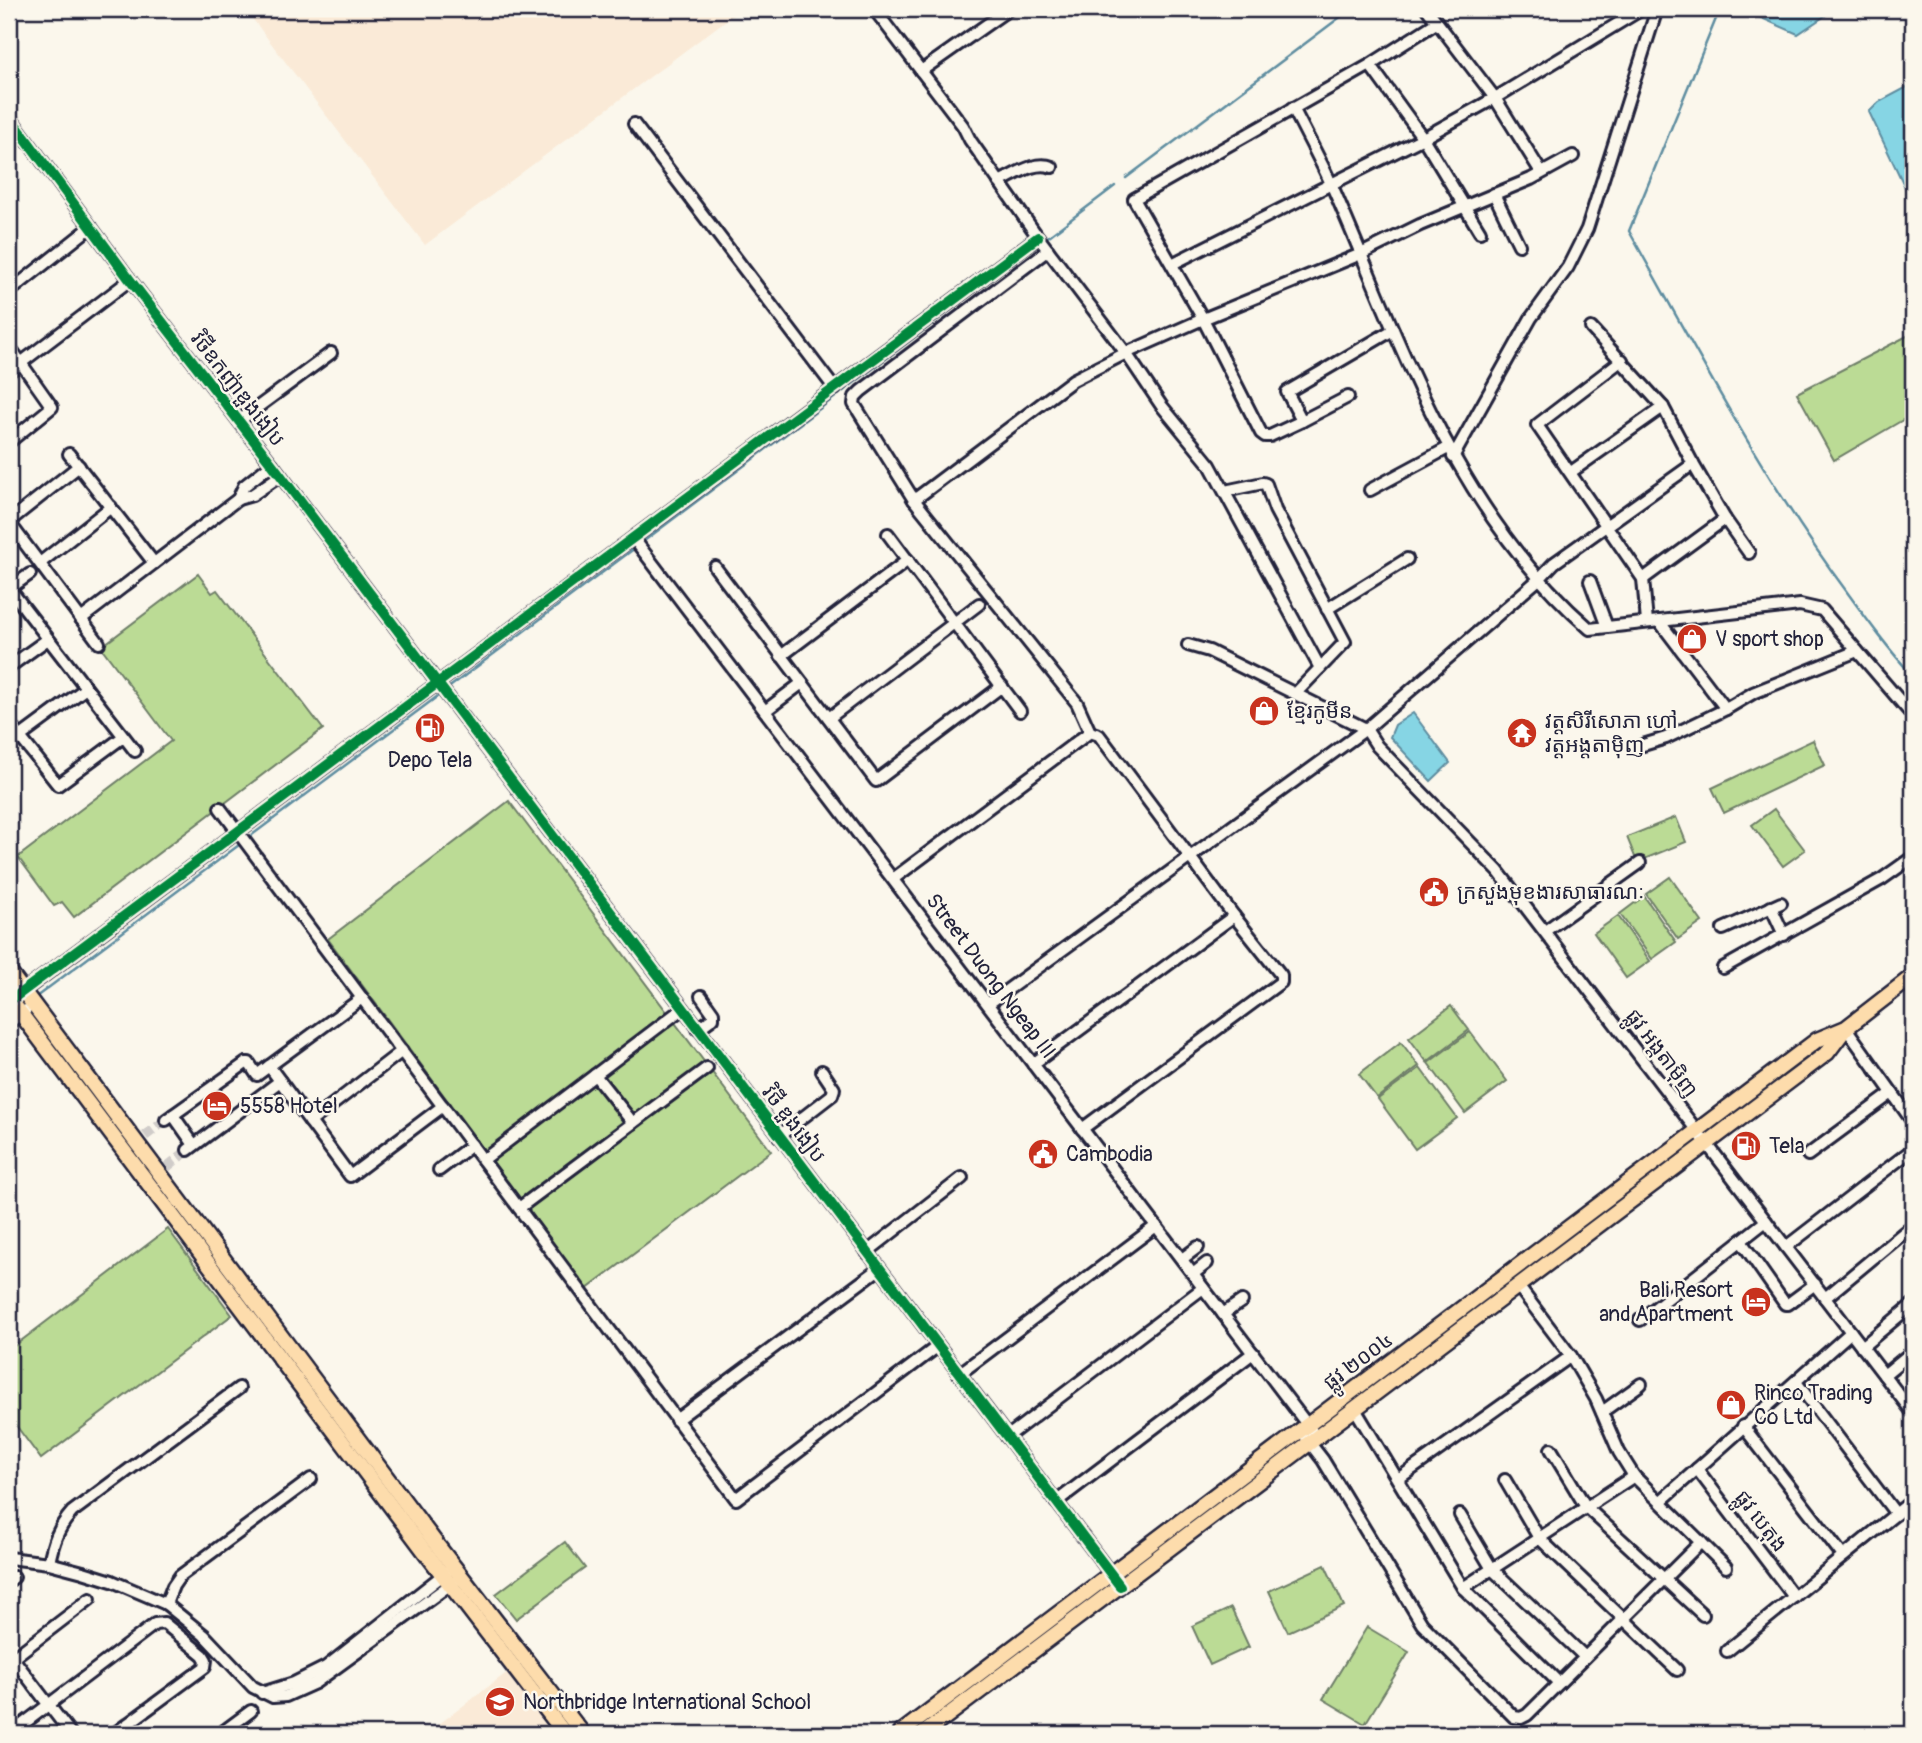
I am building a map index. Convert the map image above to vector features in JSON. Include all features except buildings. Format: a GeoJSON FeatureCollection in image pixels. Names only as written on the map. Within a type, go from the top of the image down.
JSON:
{"type":"FeatureCollection","features":[{"type":"Feature","properties":{"kind":"main road"},"geometry":{"type":"LineString","coordinates":[[9,972],[23,991],[21,1014],[140,1139],[158,1174]]}},
{"type":"Feature","properties":{"kind":"main road","name":"ផ្លូវ ២០០៤"},"geometry":{"type":"LineString","coordinates":[[899,1734],[1115,1580],[1309,1434],[1817,1040],[1846,1027],[1913,976]]}},
{"type":"Feature","properties":{"kind":"main road"},"geometry":{"type":"LineString","coordinates":[[10,999],[158,1174],[565,1734]]}},
{"type":"Feature","properties":{"kind":"main road","name":"ផ្លូវ ២០០៤"},"geometry":{"type":"LineString","coordinates":[[1309,1434],[1355,1409],[1827,1053],[1846,1027]]}},
{"type":"Feature","properties":{"kind":"main road"},"geometry":{"type":"LineString","coordinates":[[452,1576],[583,1734]]}},
{"type":"Feature","properties":{"kind":"main road","name":"ផ្លូវ ២០០៤"},"geometry":{"type":"LineString","coordinates":[[923,1734],[1115,1580]]}},
{"type":"Feature","properties":{"kind":"street"},"geometry":{"type":"LineString","coordinates":[[874,9],[962,127],[1043,244],[1126,353],[1161,405],[1210,465],[1320,668]]}},
{"type":"Feature","properties":{"kind":"street"},"geometry":{"type":"LineString","coordinates":[[921,71],[1009,9]]}},
{"type":"Feature","properties":{"kind":"street"},"geometry":{"type":"LineString","coordinates":[[1427,9],[1495,98],[1541,172]]}},
{"type":"Feature","properties":{"kind":"street"},"geometry":{"type":"LineString","coordinates":[[1172,264],[1423,138],[1642,9]]}},
{"type":"Feature","properties":{"kind":"street"},"geometry":{"type":"LineString","coordinates":[[1370,491],[1451,453],[1531,318],[1568,267],[1587,229],[1657,9]]}},
{"type":"Feature","properties":{"kind":"street"},"geometry":{"type":"LineString","coordinates":[[1348,397],[1270,436],[1261,433],[1203,320],[1135,198],[1370,65],[1436,23]]}},
{"type":"Feature","properties":{"kind":"street"},"geometry":{"type":"LineString","coordinates":[[1370,65],[1423,138],[1480,232]]}},
{"type":"Feature","properties":{"kind":"street"},"geometry":{"type":"LineString","coordinates":[[1293,108],[1332,185],[1393,330],[1451,453],[1493,518],[1564,607],[1590,629],[1800,605],[1813,607],[1822,610],[1913,716]]}},
{"type":"Feature","properties":{"kind":"street","name":"វិថីឧកញ៉ាឌួងងៀប"},"geometry":{"type":"LineString","coordinates":[[9,116],[438,686]]}},
{"type":"Feature","properties":{"kind":"street"},"geometry":{"type":"LineString","coordinates":[[634,124],[835,389]]}},
{"type":"Feature","properties":{"kind":"street"},"geometry":{"type":"LineString","coordinates":[[914,500],[1073,380],[1126,353],[1361,254],[1420,225],[1548,171],[1573,156]]}},
{"type":"Feature","properties":{"kind":"street"},"geometry":{"type":"LineString","coordinates":[[999,182],[1036,165],[1045,164],[1052,167]]}},
{"type":"Feature","properties":{"kind":"street"},"geometry":{"type":"LineString","coordinates":[[1494,194],[1519,244]]}},
{"type":"Feature","properties":{"kind":"street"},"geometry":{"type":"LineString","coordinates":[[9,292],[91,227]]}},
{"type":"Feature","properties":{"kind":"street"},"geometry":{"type":"LineString","coordinates":[[10,999],[438,686],[835,389],[1043,244]]}},
{"type":"Feature","properties":{"kind":"street"},"geometry":{"type":"LineString","coordinates":[[1043,244],[882,374],[855,397],[854,404],[914,500],[1077,703],[1090,732],[1099,735],[1281,975],[1281,982],[1082,1129]]}},
{"type":"Feature","properties":{"kind":"street"},"geometry":{"type":"LineString","coordinates":[[9,372],[130,280]]}},
{"type":"Feature","properties":{"kind":"street"},"geometry":{"type":"LineString","coordinates":[[1591,328],[1663,407],[1725,519],[1749,553]]}},
{"type":"Feature","properties":{"kind":"street"},"geometry":{"type":"LineString","coordinates":[[1302,421],[1287,394],[1288,391],[1393,330]]}},
{"type":"Feature","properties":{"kind":"street"},"geometry":{"type":"LineString","coordinates":[[9,346],[51,407],[9,442]]}},
{"type":"Feature","properties":{"kind":"street"},"geometry":{"type":"LineString","coordinates":[[239,421],[331,353]]}},
{"type":"Feature","properties":{"kind":"street"},"geometry":{"type":"LineString","coordinates":[[1622,360],[1538,425],[1643,579],[1653,622],[1726,709]]}},
{"type":"Feature","properties":{"kind":"street"},"geometry":{"type":"LineString","coordinates":[[1571,472],[1663,407]]}},
{"type":"Feature","properties":{"kind":"street"},"geometry":{"type":"LineString","coordinates":[[69,454],[154,564]]}},
{"type":"Feature","properties":{"kind":"street"},"geometry":{"type":"LineString","coordinates":[[238,499],[244,486],[272,464]]}},
{"type":"Feature","properties":{"kind":"street"},"geometry":{"type":"LineString","coordinates":[[988,1004],[1366,729],[1554,563],[1693,464]]}},
{"type":"Feature","properties":{"kind":"street"},"geometry":{"type":"LineString","coordinates":[[79,466],[12,519],[11,525],[99,643]]}},
{"type":"Feature","properties":{"kind":"street"},"geometry":{"type":"LineString","coordinates":[[80,619],[238,499],[252,495],[280,475]]}},
{"type":"Feature","properties":{"kind":"street"},"geometry":{"type":"LineString","coordinates":[[1225,491],[1266,484],[1275,510],[1345,642],[1296,693]]}},
{"type":"Feature","properties":{"kind":"street"},"geometry":{"type":"LineString","coordinates":[[40,563],[111,507]]}},
{"type":"Feature","properties":{"kind":"street"},"geometry":{"type":"LineString","coordinates":[[1643,579],[1725,519]]}},
{"type":"Feature","properties":{"kind":"street"},"geometry":{"type":"LineString","coordinates":[[888,534],[1020,711]]}},
{"type":"Feature","properties":{"kind":"street","name":"Street Duong Ngeap III"},"geometry":{"type":"LineString","coordinates":[[634,540],[1254,1353],[1309,1434],[1422,1624],[1511,1715],[1518,1718],[1527,1716],[1701,1542]]}},
{"type":"Feature","properties":{"kind":"street"},"geometry":{"type":"LineString","coordinates":[[1327,609],[1407,559]]}},
{"type":"Feature","properties":{"kind":"street"},"geometry":{"type":"LineString","coordinates":[[781,656],[908,561]]}},
{"type":"Feature","properties":{"kind":"street"},"geometry":{"type":"LineString","coordinates":[[715,568],[876,781],[1002,686]]}},
{"type":"Feature","properties":{"kind":"street"},"geometry":{"type":"LineString","coordinates":[[30,574],[9,589],[135,751]]}},
{"type":"Feature","properties":{"kind":"street"},"geometry":{"type":"LineString","coordinates":[[1590,581],[1607,627]]}},
{"type":"Feature","properties":{"kind":"street"},"geometry":{"type":"LineString","coordinates":[[829,718],[979,604]]}},
{"type":"Feature","properties":{"kind":"street"},"geometry":{"type":"LineString","coordinates":[[9,667],[48,639]]}},
{"type":"Feature","properties":{"kind":"street"},"geometry":{"type":"LineString","coordinates":[[1188,645],[1209,651],[1366,729]]}},
{"type":"Feature","properties":{"kind":"street"},"geometry":{"type":"LineString","coordinates":[[1643,745],[1666,738],[1753,693],[1857,651]]}},
{"type":"Feature","properties":{"kind":"street","name":"វិថី ឌួងងៀប"},"geometry":{"type":"LineString","coordinates":[[438,686],[1115,1580]]}},
{"type":"Feature","properties":{"kind":"street"},"geometry":{"type":"LineString","coordinates":[[766,713],[804,686]]}},
{"type":"Feature","properties":{"kind":"street"},"geometry":{"type":"LineString","coordinates":[[9,745],[86,688]]}},
{"type":"Feature","properties":{"kind":"street"},"geometry":{"type":"LineString","coordinates":[[9,723],[58,785],[123,737]]}},
{"type":"Feature","properties":{"kind":"street","name":"ផ្លូវ អង្តតាម៉ិញ"},"geometry":{"type":"LineString","coordinates":[[1366,729],[1377,746],[1498,871],[1913,1413]]}},
{"type":"Feature","properties":{"kind":"street"},"geometry":{"type":"LineString","coordinates":[[893,879],[1090,732]]}},
{"type":"Feature","properties":{"kind":"street"},"geometry":{"type":"LineString","coordinates":[[220,808],[736,1499],[938,1346]]}},
{"type":"Feature","properties":{"kind":"street"},"geometry":{"type":"LineString","coordinates":[[1723,968],[1882,879],[1913,857]]}},
{"type":"Feature","properties":{"kind":"street"},"geometry":{"type":"LineString","coordinates":[[1545,931],[1640,863]]}},
{"type":"Feature","properties":{"kind":"street"},"geometry":{"type":"LineString","coordinates":[[1723,929],[1776,905],[1784,934]]}},
{"type":"Feature","properties":{"kind":"street"},"geometry":{"type":"LineString","coordinates":[[1033,1064],[1234,916]]}},
{"type":"Feature","properties":{"kind":"street"},"geometry":{"type":"LineString","coordinates":[[698,1029],[713,1018],[713,1013],[701,996]]}},
{"type":"Feature","properties":{"kind":"street"},"geometry":{"type":"LineString","coordinates":[[257,1075],[362,998]]}},
{"type":"Feature","properties":{"kind":"street"},"geometry":{"type":"LineString","coordinates":[[483,1160],[682,1009]]}},
{"type":"Feature","properties":{"kind":"street"},"geometry":{"type":"LineString","coordinates":[[1846,1027],[1913,1122]]}},
{"type":"Feature","properties":{"kind":"street"},"geometry":{"type":"LineString","coordinates":[[310,1122],[402,1051]]}},
{"type":"Feature","properties":{"kind":"street"},"geometry":{"type":"LineString","coordinates":[[268,1090],[246,1063],[170,1118],[191,1148],[280,1082]]}},
{"type":"Feature","properties":{"kind":"street"},"geometry":{"type":"LineString","coordinates":[[269,1066],[350,1176],[443,1106]]}},
{"type":"Feature","properties":{"kind":"street"},"geometry":{"type":"LineString","coordinates":[[519,1209],[707,1068]]}},
{"type":"Feature","properties":{"kind":"street"},"geometry":{"type":"LineString","coordinates":[[779,1136],[832,1095],[834,1089],[822,1071]]}},
{"type":"Feature","properties":{"kind":"street"},"geometry":{"type":"LineString","coordinates":[[595,1075],[633,1123]]}},
{"type":"Feature","properties":{"kind":"street"},"geometry":{"type":"LineString","coordinates":[[1808,1155],[1892,1093]]}},
{"type":"Feature","properties":{"kind":"street"},"geometry":{"type":"LineString","coordinates":[[439,1170],[472,1145]]}},
{"type":"Feature","properties":{"kind":"street"},"geometry":{"type":"LineString","coordinates":[[1786,1247],[1913,1149]]}},
{"type":"Feature","properties":{"kind":"street"},"geometry":{"type":"LineString","coordinates":[[867,1252],[962,1178]]}},
{"type":"Feature","properties":{"kind":"street"},"geometry":{"type":"LineString","coordinates":[[1640,1320],[1766,1221]]}},
{"type":"Feature","properties":{"kind":"street"},"geometry":{"type":"LineString","coordinates":[[1825,1298],[1913,1225]]}},
{"type":"Feature","properties":{"kind":"street"},"geometry":{"type":"LineString","coordinates":[[960,1374],[1156,1226]]}},
{"type":"Feature","properties":{"kind":"street"},"geometry":{"type":"LineString","coordinates":[[1741,1241],[1785,1304],[1815,1284]]}},
{"type":"Feature","properties":{"kind":"street"},"geometry":{"type":"LineString","coordinates":[[1182,1259],[1198,1247]]}},
{"type":"Feature","properties":{"kind":"street"},"geometry":{"type":"LineString","coordinates":[[1193,1274],[1207,1264]]}},
{"type":"Feature","properties":{"kind":"street"},"geometry":{"type":"LineString","coordinates":[[676,1420],[879,1269]]}},
{"type":"Feature","properties":{"kind":"street"},"geometry":{"type":"LineString","coordinates":[[1518,1286],[1571,1356],[1634,1476],[1726,1567]]}},
{"type":"Feature","properties":{"kind":"street"},"geometry":{"type":"LineString","coordinates":[[1007,1437],[1203,1288]]}},
{"type":"Feature","properties":{"kind":"street"},"geometry":{"type":"LineString","coordinates":[[1223,1314],[1242,1301]]}},
{"type":"Feature","properties":{"kind":"street"},"geometry":{"type":"LineString","coordinates":[[1862,1346],[1913,1304]]}},
{"type":"Feature","properties":{"kind":"street"},"geometry":{"type":"LineString","coordinates":[[1661,1501],[1852,1332]]}},
{"type":"Feature","properties":{"kind":"street"},"geometry":{"type":"LineString","coordinates":[[1884,1375],[1913,1351]]}},
{"type":"Feature","properties":{"kind":"street"},"geometry":{"type":"LineString","coordinates":[[1056,1502],[1254,1353]]}},
{"type":"Feature","properties":{"kind":"street"},"geometry":{"type":"LineString","coordinates":[[1398,1479],[1571,1356]]}},
{"type":"Feature","properties":{"kind":"street"},"geometry":{"type":"LineString","coordinates":[[1796,1382],[1896,1514]]}},
{"type":"Feature","properties":{"kind":"street"},"geometry":{"type":"LineString","coordinates":[[1602,1412],[1642,1384]]}},
{"type":"Feature","properties":{"kind":"street"},"geometry":{"type":"LineString","coordinates":[[49,1563],[60,1525],[72,1512],[239,1388]]}},
{"type":"Feature","properties":{"kind":"street"},"geometry":{"type":"LineString","coordinates":[[1355,1409],[1463,1588],[1559,1683]]}},
{"type":"Feature","properties":{"kind":"street"},"geometry":{"type":"LineString","coordinates":[[1743,1426],[1843,1556]]}},
{"type":"Feature","properties":{"kind":"street"},"geometry":{"type":"LineString","coordinates":[[1551,1449],[1587,1507],[1703,1615]]}},
{"type":"Feature","properties":{"kind":"street","name":"ផ្លូវ បេតុង"},"geometry":{"type":"LineString","coordinates":[[1697,1469],[1794,1597]]}},
{"type":"Feature","properties":{"kind":"street"},"geometry":{"type":"LineString","coordinates":[[1463,1588],[1634,1476]]}},
{"type":"Feature","properties":{"kind":"street"},"geometry":{"type":"LineString","coordinates":[[166,1604],[180,1576],[311,1479]]}},
{"type":"Feature","properties":{"kind":"street"},"geometry":{"type":"LineString","coordinates":[[1505,1480],[1539,1538],[1677,1670]]}},
{"type":"Feature","properties":{"kind":"street"},"geometry":{"type":"LineString","coordinates":[[1727,1651],[1913,1500]]}},
{"type":"Feature","properties":{"kind":"street"},"geometry":{"type":"LineString","coordinates":[[1460,1515],[1492,1569],[1585,1657]]}},
{"type":"Feature","properties":{"kind":"street"},"geometry":{"type":"LineString","coordinates":[[9,1558],[49,1563],[112,1581],[166,1604],[204,1635],[245,1680],[262,1693],[294,1683],[326,1667],[452,1576]]}},
{"type":"Feature","properties":{"kind":"street"},"geometry":{"type":"LineString","coordinates":[[71,1734],[10,1657],[90,1599]]}},
{"type":"Feature","properties":{"kind":"street"},"geometry":{"type":"LineString","coordinates":[[10,1734],[155,1624],[164,1623],[203,1655],[206,1660],[205,1667],[114,1734]]}},
{"type":"Feature","properties":{"kind":"street"},"geometry":{"type":"LineString","coordinates":[[220,1734],[251,1711]]}},
{"type":"Feature","properties":{"kind":"shaded area"},"geometry":{"type":"Polygon","coordinates":[[[245,9],[741,9],[425,245],[245,9]]]}},
{"type":"Feature","properties":{"kind":"shaded area","name":"Northbridge International School"},"geometry":{"type":"Polygon","coordinates":[[[509,1671],[557,1734],[426,1734],[509,1671]]]}},
{"type":"Feature","properties":{"kind":"green space"},"geometry":{"type":"Polygon","coordinates":[[[1913,333],[1913,414],[1834,460],[1797,393],[1913,333]]]}},
{"type":"Feature","properties":{"kind":"green space"},"geometry":{"type":"Polygon","coordinates":[[[198,574],[212,593],[217,590],[323,729],[74,917],[62,902],[54,906],[18,857],[171,741],[101,647],[198,574]]]}},
{"type":"Feature","properties":{"kind":"green space"},"geometry":{"type":"Polygon","coordinates":[[[1813,740],[1825,765],[1724,813],[1712,788],[1813,740]]]}},
{"type":"Feature","properties":{"kind":"green space"},"geometry":{"type":"Polygon","coordinates":[[[509,801],[771,1151],[587,1289],[328,939],[509,801]]]}},
{"type":"Feature","properties":{"kind":"green space"},"geometry":{"type":"Polygon","coordinates":[[[1774,809],[1805,850],[1783,866],[1752,825],[1774,809]]]}},
{"type":"Feature","properties":{"kind":"green space"},"geometry":{"type":"Polygon","coordinates":[[[1676,817],[1686,842],[1637,862],[1627,837],[1676,817]]]}},
{"type":"Feature","properties":{"kind":"green space"},"geometry":{"type":"Polygon","coordinates":[[[1670,877],[1702,922],[1678,939],[1646,894],[1670,877]]]}},
{"type":"Feature","properties":{"kind":"green space"},"geometry":{"type":"Polygon","coordinates":[[[1644,896],[1676,942],[1652,959],[1620,914],[1644,896]]]}},
{"type":"Feature","properties":{"kind":"green space"},"geometry":{"type":"Polygon","coordinates":[[[1618,916],[1650,961],[1626,978],[1594,933],[1618,916]]]}},
{"type":"Feature","properties":{"kind":"green space"},"geometry":{"type":"Polygon","coordinates":[[[1451,1006],[1469,1030],[1427,1062],[1409,1038],[1451,1006]]]}},
{"type":"Feature","properties":{"kind":"green space"},"geometry":{"type":"Polygon","coordinates":[[[1470,1032],[1507,1081],[1465,1113],[1428,1063],[1470,1032]]]}},
{"type":"Feature","properties":{"kind":"green space"},"geometry":{"type":"Polygon","coordinates":[[[1401,1042],[1419,1066],[1377,1098],[1359,1074],[1401,1042]]]}},
{"type":"Feature","properties":{"kind":"green space"},"geometry":{"type":"Polygon","coordinates":[[[1420,1068],[1457,1118],[1415,1149],[1378,1099],[1420,1068]]]}},
{"type":"Feature","properties":{"kind":"green space"},"geometry":{"type":"Polygon","coordinates":[[[168,1229],[232,1315],[41,1459],[9,1416],[9,1350],[168,1229]]]}},
{"type":"Feature","properties":{"kind":"green space"},"geometry":{"type":"Polygon","coordinates":[[[565,1542],[585,1568],[516,1619],[496,1594],[565,1542]]]}},
{"type":"Feature","properties":{"kind":"green space"},"geometry":{"type":"Polygon","coordinates":[[[1325,1565],[1344,1606],[1288,1632],[1269,1591],[1325,1565]]]}},
{"type":"Feature","properties":{"kind":"green space"},"geometry":{"type":"Polygon","coordinates":[[[1231,1608],[1249,1647],[1210,1665],[1192,1626],[1231,1608]]]}},
{"type":"Feature","properties":{"kind":"green space"},"geometry":{"type":"Polygon","coordinates":[[[1367,1627],[1409,1652],[1365,1724],[1323,1699],[1367,1627]]]}},
{"type":"Feature","properties":{"kind":"water"},"geometry":{"type":"Polygon","coordinates":[[[1741,9],[1835,9],[1798,34],[1741,9]]]}},
{"type":"Feature","properties":{"kind":"water"},"geometry":{"type":"Polygon","coordinates":[[[1913,84],[1913,204],[1869,112],[1879,102],[1913,84]]]}},
{"type":"Feature","properties":{"kind":"water"},"geometry":{"type":"Polygon","coordinates":[[[1413,713],[1450,763],[1431,781],[1390,737],[1395,725],[1413,713]]]}},
{"type":"Feature","properties":{"kind":"waterway"},"geometry":{"type":"LineString","coordinates":[[1126,178],[1351,9]]}},
{"type":"Feature","properties":{"kind":"waterway"},"geometry":{"type":"LineString","coordinates":[[1720,9],[1629,231],[1732,415],[1787,505],[1863,614],[1913,676]]}},
{"type":"Feature","properties":{"kind":"waterway"},"geometry":{"type":"LineString","coordinates":[[1045,239],[1115,186]]}},
{"type":"Feature","properties":{"kind":"waterway"},"geometry":{"type":"LineString","coordinates":[[640,544],[1040,243]]}},
{"type":"Feature","properties":{"kind":"waterway"},"geometry":{"type":"LineString","coordinates":[[447,689],[635,548]]}},
{"type":"Feature","properties":{"kind":"waterway"},"geometry":{"type":"LineString","coordinates":[[248,838],[442,693]]}},
{"type":"Feature","properties":{"kind":"waterway"},"geometry":{"type":"LineString","coordinates":[[36,997],[243,842]]}},
{"type":"Feature","properties":{"kind":"tunnel"},"geometry":{"type":"LineString","coordinates":[[145,1136],[166,1120]]}},
{"type":"Feature","properties":{"kind":"tunnel"},"geometry":{"type":"LineString","coordinates":[[167,1167],[188,1150]]}},
{"type":"Feature","properties":{"kind":"cycle path"},"geometry":{"type":"LineString","coordinates":[[9,116],[130,280],[1120,1586]]}},
{"type":"Feature","properties":{"kind":"cycle path"},"geometry":{"type":"LineString","coordinates":[[11,1000],[1038,237]]}},
{"type":"Feature","properties":{"kind":"place","name":"V sport shop"},"geometry":{"type":"Point","coordinates":[1692,639]}},
{"type":"Feature","properties":{"kind":"place","name":"ខ្មែរកូមីន"},"geometry":{"type":"Point","coordinates":[1264,711]}},
{"type":"Feature","properties":{"kind":"place","name":"Depo Tela"},"geometry":{"type":"Point","coordinates":[430,728]}},
{"type":"Feature","properties":{"kind":"place","name":"វត្តសិរីសោភា ហៅ វត្តអង្តតាម៉ិញ"},"geometry":{"type":"Point","coordinates":[1522,733]}},
{"type":"Feature","properties":{"kind":"place","name":"ក្រសួងមុខងារសាធារណៈ"},"geometry":{"type":"Point","coordinates":[1434,892]}},
{"type":"Feature","properties":{"kind":"place","name":"5558 Hotel"},"geometry":{"type":"Point","coordinates":[217,1106]}},
{"type":"Feature","properties":{"kind":"place","name":"Tela"},"geometry":{"type":"Point","coordinates":[1746,1146]}},
{"type":"Feature","properties":{"kind":"place","name":"Cambodia"},"geometry":{"type":"Point","coordinates":[1043,1154]}},
{"type":"Feature","properties":{"kind":"place","name":"Bali Resort and Apartment"},"geometry":{"type":"Point","coordinates":[1756,1302]}},
{"type":"Feature","properties":{"kind":"place","name":"Rinco Trading Co Ltd"},"geometry":{"type":"Point","coordinates":[1731,1405]}},
{"type":"Feature","properties":{"kind":"place","name":"Northbridge International School"},"geometry":{"type":"Point","coordinates":[500,1702]}}]}
